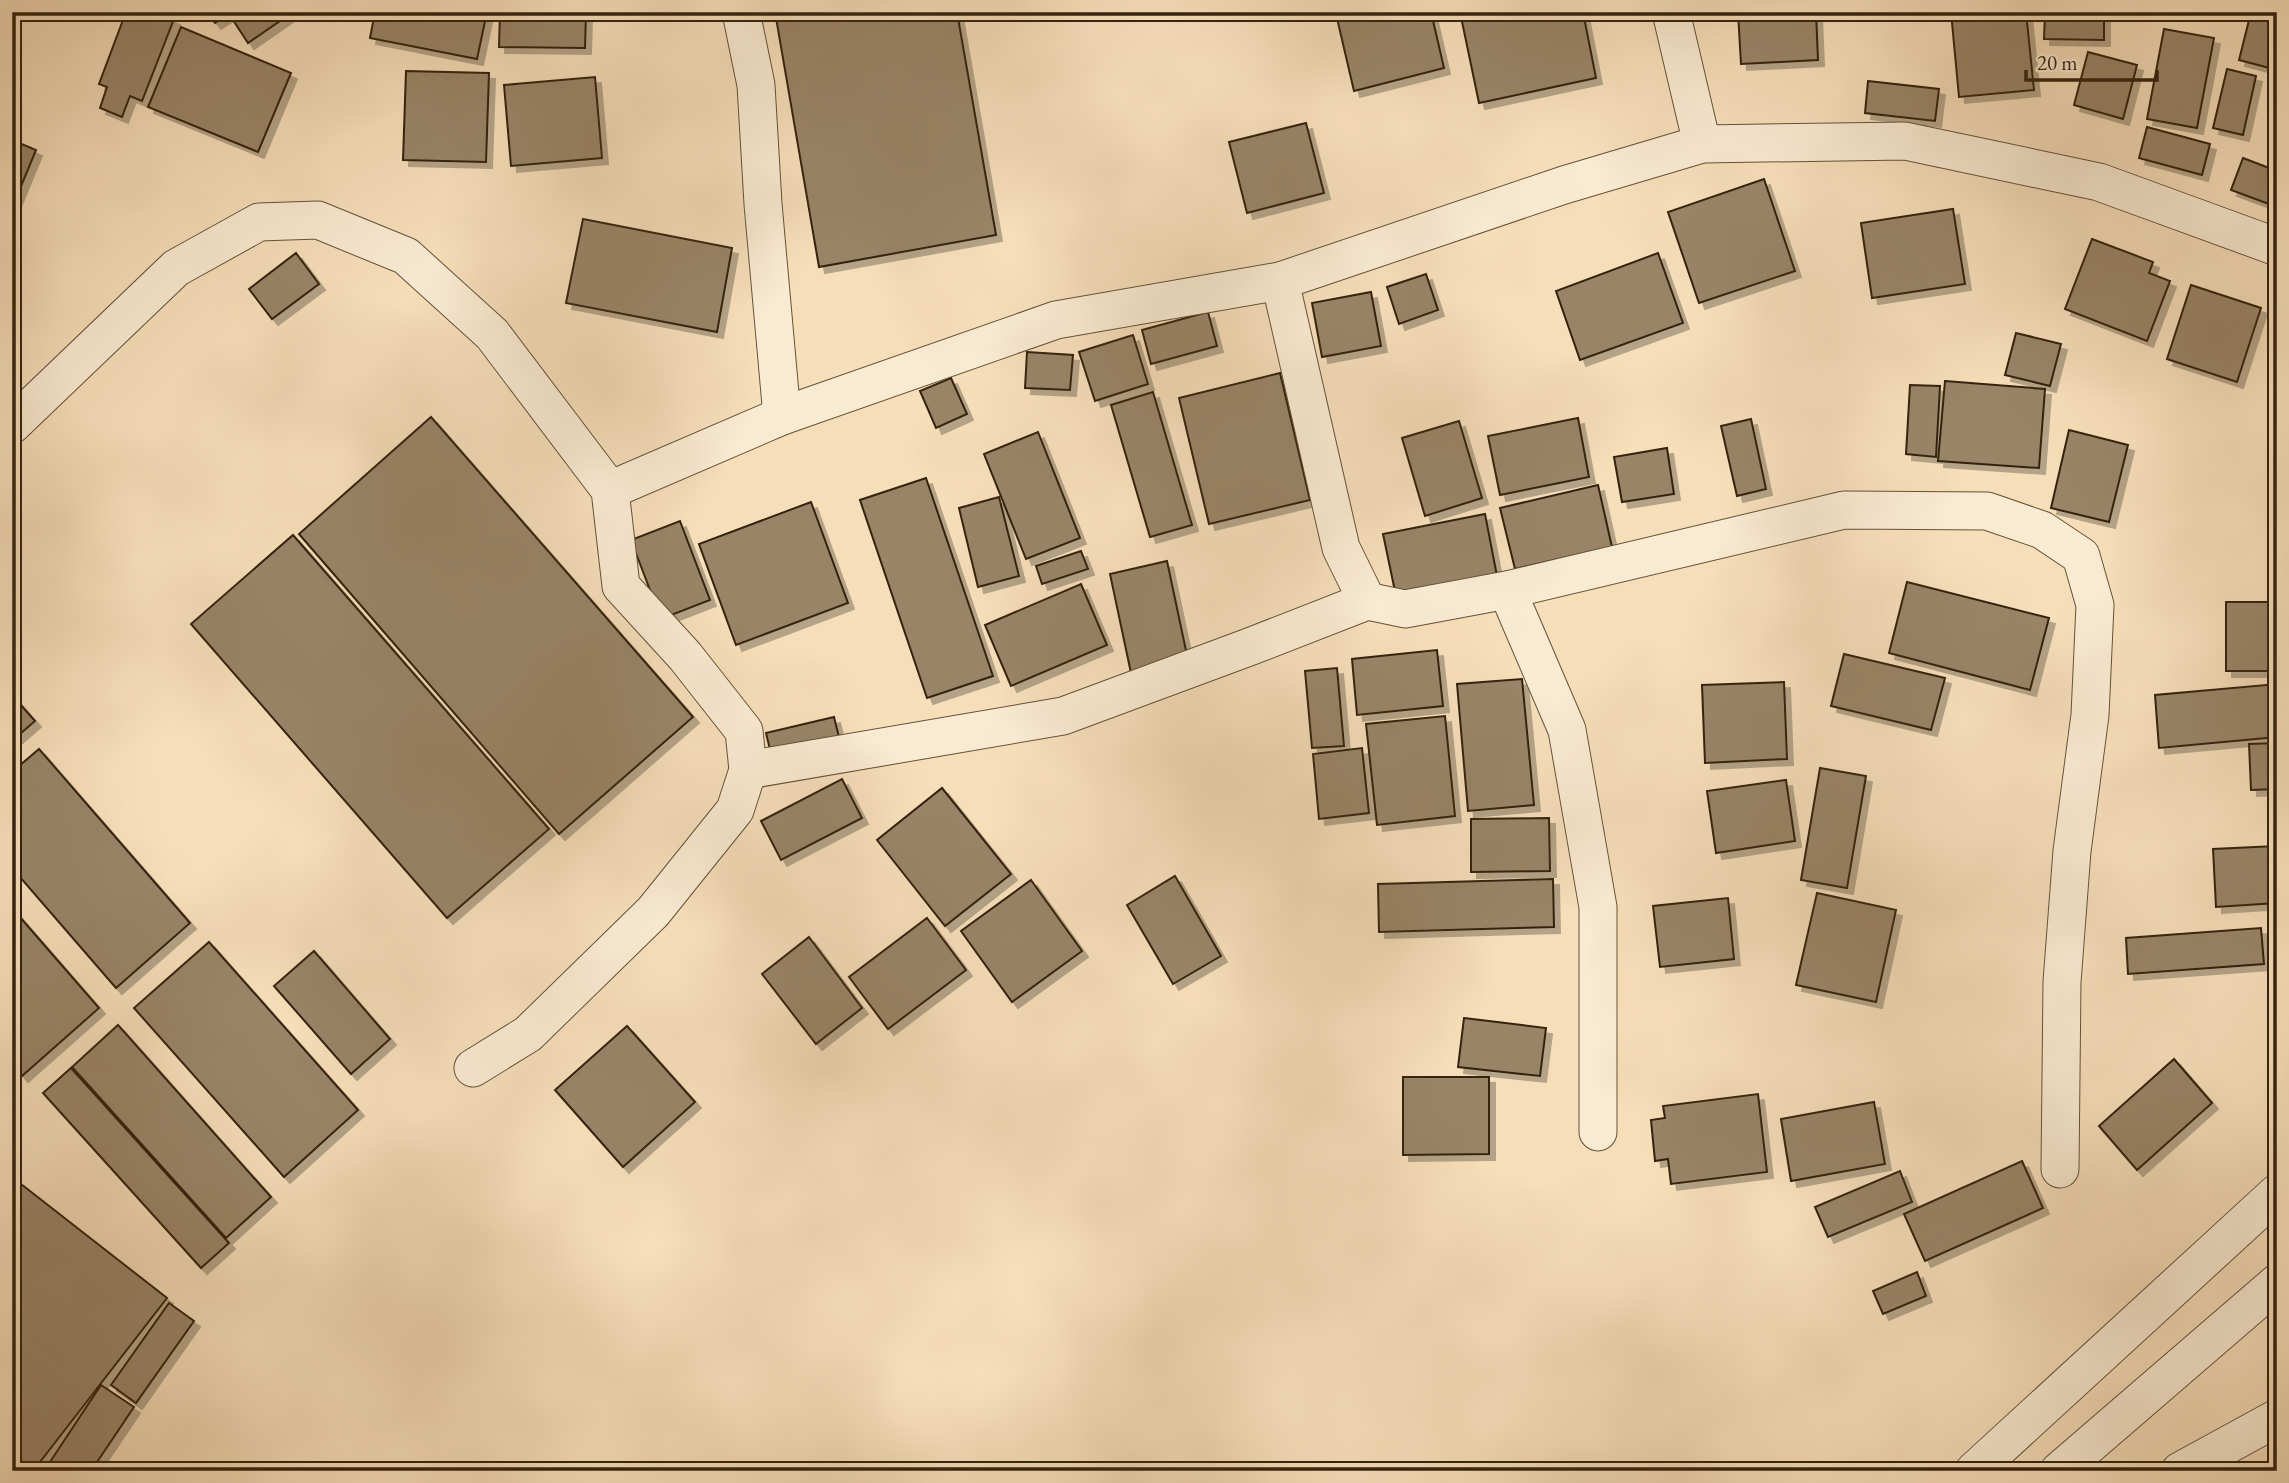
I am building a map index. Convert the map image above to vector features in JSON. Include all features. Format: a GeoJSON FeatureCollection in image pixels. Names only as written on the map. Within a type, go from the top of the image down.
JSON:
{"type":"FeatureCollection","features":[{"type":"Feature","properties":{"kind":"street"},"geometry":{"type":"LineString","coordinates":[[741,12],[756,85],[763,204],[782,416]]}},
{"type":"Feature","properties":{"kind":"street"},"geometry":{"type":"LineString","coordinates":[[1671,12],[1702,144]]}},
{"type":"Feature","properties":{"kind":"street"},"geometry":{"type":"LineString","coordinates":[[610,490],[782,416],[1056,320],[1280,281],[1564,185],[1702,144],[1905,141],[2099,182],[2277,247]]}},
{"type":"Feature","properties":{"kind":"street"},"geometry":{"type":"LineString","coordinates":[[12,425],[176,268],[259,222],[318,220],[406,256],[492,334],[610,490],[621,586],[685,656],[744,731],[748,770],[735,810],[653,912],[528,1034],[473,1068]]}},
{"type":"Feature","properties":{"kind":"street"},"geometry":{"type":"LineString","coordinates":[[1280,281],[1341,548],[1367,601]]}},
{"type":"Feature","properties":{"kind":"street"},"geometry":{"type":"LineString","coordinates":[[748,770],[1063,716],[1367,601],[1405,609],[1507,590],[1844,510],[1987,511],[2042,530],[2081,556],[2095,605],[2090,715],[2072,851],[2062,982],[2060,1170]]}},
{"type":"Feature","properties":{"kind":"street"},"geometry":{"type":"LineString","coordinates":[[1507,590],[1567,730],[1598,907],[1598,1132]]}},
{"type":"Feature","properties":{"kind":"street"},"geometry":{"type":"LineString","coordinates":[[1974,1471],[2277,1193]]}},
{"type":"Feature","properties":{"kind":"street"},"geometry":{"type":"LineString","coordinates":[[2059,1471],[2277,1283]]}},
{"type":"Feature","properties":{"kind":"street"},"geometry":{"type":"LineString","coordinates":[[2180,1471],[2277,1418]]}},
{"type":"Feature","properties":{"kind":"building"},"geometry":{"type":"Polygon","coordinates":[[[126,12],[158,12],[174,19],[142,101],[130,96],[122,117],[100,108],[107,87],[99,84],[126,12]]]}},
{"type":"Feature","properties":{"kind":"building"},"geometry":{"type":"Polygon","coordinates":[[[207,12],[293,12],[248,43],[229,14],[215,23],[207,12]]]}},
{"type":"Feature","properties":{"kind":"building"},"geometry":{"type":"Polygon","coordinates":[[[375,12],[487,12],[477,59],[370,38],[375,12]]]}},
{"type":"Feature","properties":{"kind":"building"},"geometry":{"type":"Polygon","coordinates":[[[500,12],[586,12],[585,48],[499,47],[500,12]]]}},
{"type":"Feature","properties":{"kind":"building"},"geometry":{"type":"Polygon","coordinates":[[[775,12],[957,12],[996,235],[819,267],[775,12]]]}},
{"type":"Feature","properties":{"kind":"building"},"geometry":{"type":"Polygon","coordinates":[[[1431,12],[1444,68],[1354,91],[1336,14],[1431,12]]]}},
{"type":"Feature","properties":{"kind":"building"},"geometry":{"type":"Polygon","coordinates":[[[1460,12],[1583,12],[1596,78],[1479,103],[1460,12]]]}},
{"type":"Feature","properties":{"kind":"building"},"geometry":{"type":"Polygon","coordinates":[[[1738,12],[1816,12],[1818,60],[1741,64],[1738,12]]]}},
{"type":"Feature","properties":{"kind":"building"},"geometry":{"type":"Polygon","coordinates":[[[1951,12],[2026,12],[2034,90],[1959,97],[1951,12]]]}},
{"type":"Feature","properties":{"kind":"building"},"geometry":{"type":"Polygon","coordinates":[[[2045,12],[2104,12],[2104,40],[2044,39],[2045,12]]]}},
{"type":"Feature","properties":{"kind":"building"},"geometry":{"type":"Polygon","coordinates":[[[2251,12],[2277,12],[2277,70],[2239,60],[2251,12]]]}},
{"type":"Feature","properties":{"kind":"building"},"geometry":{"type":"Polygon","coordinates":[[[181,27],[291,73],[258,152],[148,107],[181,27]]]}},
{"type":"Feature","properties":{"kind":"building"},"geometry":{"type":"Polygon","coordinates":[[[2164,29],[2214,38],[2197,128],[2147,119],[2164,29]]]}},
{"type":"Feature","properties":{"kind":"building"},"geometry":{"type":"Polygon","coordinates":[[[2088,52],[2137,65],[2123,119],[2074,105],[2088,52]]]}},
{"type":"Feature","properties":{"kind":"building"},"geometry":{"type":"Polygon","coordinates":[[[2227,69],[2256,76],[2243,135],[2213,128],[2227,69]]]}},
{"type":"Feature","properties":{"kind":"building"},"geometry":{"type":"Polygon","coordinates":[[[406,71],[489,73],[486,162],[403,160],[406,71]]]}},
{"type":"Feature","properties":{"kind":"building"},"geometry":{"type":"Polygon","coordinates":[[[595,77],[602,158],[511,166],[504,85],[595,77]]]}},
{"type":"Feature","properties":{"kind":"building"},"geometry":{"type":"Polygon","coordinates":[[[1868,81],[1939,89],[1935,121],[1865,113],[1868,81]]]}},
{"type":"Feature","properties":{"kind":"building"},"geometry":{"type":"Polygon","coordinates":[[[1306,123],[1324,193],[1247,213],[1229,142],[1306,123]]]}},
{"type":"Feature","properties":{"kind":"building"},"geometry":{"type":"Polygon","coordinates":[[[2147,127],[2210,144],[2202,175],[2139,158],[2147,127]]]}},
{"type":"Feature","properties":{"kind":"building"},"geometry":{"type":"Polygon","coordinates":[[[12,140],[36,150],[12,208],[12,140]]]}},
{"type":"Feature","properties":{"kind":"building"},"geometry":{"type":"Polygon","coordinates":[[[2243,158],[2277,171],[2277,207],[2231,190],[2243,158]]]}},
{"type":"Feature","properties":{"kind":"building"},"geometry":{"type":"Polygon","coordinates":[[[1764,179],[1795,271],[1699,303],[1668,212],[1764,179]]]}},
{"type":"Feature","properties":{"kind":"building"},"geometry":{"type":"Polygon","coordinates":[[[1953,209],[1965,284],[1872,298],[1861,223],[1953,209]]]}},
{"type":"Feature","properties":{"kind":"building"},"geometry":{"type":"Polygon","coordinates":[[[583,219],[732,248],[717,332],[566,303],[583,219]]]}},
{"type":"Feature","properties":{"kind":"building"},"geometry":{"type":"Polygon","coordinates":[[[2092,239],[2153,262],[2149,273],[2170,281],[2147,341],[2065,309],[2092,239]]]}},
{"type":"Feature","properties":{"kind":"building"},"geometry":{"type":"Polygon","coordinates":[[[296,253],[319,284],[272,319],[249,289],[296,253]]]}},
{"type":"Feature","properties":{"kind":"building"},"geometry":{"type":"Polygon","coordinates":[[[1658,253],[1683,323],[1580,360],[1556,291],[1658,253]]]}},
{"type":"Feature","properties":{"kind":"building"},"geometry":{"type":"Polygon","coordinates":[[[1426,274],[1438,310],[1399,324],[1387,287],[1426,274]]]}},
{"type":"Feature","properties":{"kind":"building"},"geometry":{"type":"Polygon","coordinates":[[[2191,285],[2261,308],[2237,382],[2167,359],[2191,285]]]}},
{"type":"Feature","properties":{"kind":"building"},"geometry":{"type":"Polygon","coordinates":[[[1371,292],[1381,346],[1322,357],[1312,303],[1371,292]]]}},
{"type":"Feature","properties":{"kind":"building"},"geometry":{"type":"Polygon","coordinates":[[[1208,312],[1217,346],[1151,364],[1142,330],[1208,312]]]}},
{"type":"Feature","properties":{"kind":"building"},"geometry":{"type":"Polygon","coordinates":[[[2016,333],[2061,344],[2050,386],[2005,375],[2016,333]]]}},
{"type":"Feature","properties":{"kind":"building"},"geometry":{"type":"Polygon","coordinates":[[[1133,335],[1148,384],[1095,401],[1079,352],[1133,335]]]}},
{"type":"Feature","properties":{"kind":"building"},"geometry":{"type":"Polygon","coordinates":[[[1027,352],[1073,355],[1070,390],[1025,388],[1027,352]]]}},
{"type":"Feature","properties":{"kind":"building"},"geometry":{"type":"Polygon","coordinates":[[[1280,373],[1310,500],[1209,524],[1179,398],[1280,373]]]}},
{"type":"Feature","properties":{"kind":"building"},"geometry":{"type":"Polygon","coordinates":[[[951,378],[967,414],[936,428],[920,391],[951,378]]]}},
{"type":"Feature","properties":{"kind":"building"},"geometry":{"type":"Polygon","coordinates":[[[1945,381],[2045,389],[2039,468],[1938,461],[1945,381]]]}},
{"type":"Feature","properties":{"kind":"building"},"geometry":{"type":"Polygon","coordinates":[[[1910,385],[1940,386],[1936,457],[1906,454],[1910,385]]]}},
{"type":"Feature","properties":{"kind":"building"},"geometry":{"type":"Polygon","coordinates":[[[1153,392],[1192,525],[1150,537],[1111,405],[1153,392]]]}},
{"type":"Feature","properties":{"kind":"building"},"geometry":{"type":"Polygon","coordinates":[[[431,417],[693,717],[559,834],[299,534],[431,417]]]}},
{"type":"Feature","properties":{"kind":"building"},"geometry":{"type":"Polygon","coordinates":[[[1578,418],[1589,477],[1500,495],[1488,436],[1578,418]]]}},
{"type":"Feature","properties":{"kind":"building"},"geometry":{"type":"Polygon","coordinates":[[[1751,419],[1766,489],[1737,496],[1721,426],[1751,419]]]}},
{"type":"Feature","properties":{"kind":"building"},"geometry":{"type":"Polygon","coordinates":[[[1459,421],[1482,498],[1425,516],[1402,438],[1459,421]]]}},
{"type":"Feature","properties":{"kind":"building"},"geometry":{"type":"Polygon","coordinates":[[[2069,430],[2128,445],[2109,522],[2051,508],[2069,430]]]}},
{"type":"Feature","properties":{"kind":"building"},"geometry":{"type":"Polygon","coordinates":[[[1038,432],[1080,538],[1026,559],[984,454],[1038,432]]]}},
{"type":"Feature","properties":{"kind":"building"},"geometry":{"type":"Polygon","coordinates":[[[1667,448],[1674,494],[1622,502],[1614,457],[1667,448]]]}},
{"type":"Feature","properties":{"kind":"building"},"geometry":{"type":"Polygon","coordinates":[[[926,478],[993,676],[927,698],[860,500],[926,478]]]}},
{"type":"Feature","properties":{"kind":"building"},"geometry":{"type":"Polygon","coordinates":[[[1598,485],[1612,547],[1515,569],[1500,508],[1598,485]]]}},
{"type":"Feature","properties":{"kind":"building"},"geometry":{"type":"Polygon","coordinates":[[[999,497],[1019,576],[978,587],[959,508],[999,497]]]}},
{"type":"Feature","properties":{"kind":"building"},"geometry":{"type":"Polygon","coordinates":[[[811,502],[848,603],[736,645],[699,544],[811,502]]]}},
{"type":"Feature","properties":{"kind":"building"},"geometry":{"type":"Polygon","coordinates":[[[1485,514],[1497,576],[1396,596],[1383,534],[1485,514]]]}},
{"type":"Feature","properties":{"kind":"building"},"geometry":{"type":"Polygon","coordinates":[[[680,521],[710,600],[661,619],[631,540],[680,521]]]}},
{"type":"Feature","properties":{"kind":"building"},"geometry":{"type":"Polygon","coordinates":[[[293,535],[549,829],[447,918],[191,624],[293,535]]]}},
{"type":"Feature","properties":{"kind":"building"},"geometry":{"type":"Polygon","coordinates":[[[1081,551],[1088,569],[1042,584],[1036,566],[1081,551]]]}},
{"type":"Feature","properties":{"kind":"building"},"geometry":{"type":"Polygon","coordinates":[[[1167,561],[1188,660],[1131,673],[1110,574],[1167,561]]]}},
{"type":"Feature","properties":{"kind":"building"},"geometry":{"type":"Polygon","coordinates":[[[1907,582],[2049,618],[2030,690],[1889,653],[1907,582]]]}},
{"type":"Feature","properties":{"kind":"building"},"geometry":{"type":"Polygon","coordinates":[[[1081,584],[1107,645],[1011,686],[985,625],[1081,584]]]}},
{"type":"Feature","properties":{"kind":"building"},"geometry":{"type":"Polygon","coordinates":[[[2226,602],[2277,602],[2277,671],[2226,671],[2226,602]]]}},
{"type":"Feature","properties":{"kind":"building"},"geometry":{"type":"Polygon","coordinates":[[[1437,650],[1443,706],[1357,715],[1352,659],[1437,650]]]}},
{"type":"Feature","properties":{"kind":"building"},"geometry":{"type":"Polygon","coordinates":[[[1844,654],[1945,678],[1931,730],[1831,706],[1844,654]]]}},
{"type":"Feature","properties":{"kind":"building"},"geometry":{"type":"Polygon","coordinates":[[[1337,668],[1344,746],[1312,748],[1305,671],[1337,668]]]}},
{"type":"Feature","properties":{"kind":"building"},"geometry":{"type":"Polygon","coordinates":[[[1522,679],[1534,805],[1468,811],[1457,684],[1522,679]]]}},
{"type":"Feature","properties":{"kind":"building"},"geometry":{"type":"Polygon","coordinates":[[[1784,682],[1787,759],[1705,763],[1702,685],[1784,682]]]}},
{"type":"Feature","properties":{"kind":"building"},"geometry":{"type":"Polygon","coordinates":[[[2277,684],[2277,737],[2159,748],[2155,695],[2277,684]]]}},
{"type":"Feature","properties":{"kind":"building"},"geometry":{"type":"Polygon","coordinates":[[[12,695],[35,721],[12,741],[12,695]]]}},
{"type":"Feature","properties":{"kind":"building"},"geometry":{"type":"Polygon","coordinates":[[[1445,716],[1455,816],[1377,825],[1366,724],[1445,716]]]}},
{"type":"Feature","properties":{"kind":"building"},"geometry":{"type":"Polygon","coordinates":[[[834,717],[841,745],[773,762],[766,733],[834,717]]]}},
{"type":"Feature","properties":{"kind":"building"},"geometry":{"type":"Polygon","coordinates":[[[2277,743],[2277,789],[2251,790],[2249,744],[2277,743]]]}},
{"type":"Feature","properties":{"kind":"building"},"geometry":{"type":"Polygon","coordinates":[[[1362,748],[1369,813],[1319,819],[1313,754],[1362,748]]]}},
{"type":"Feature","properties":{"kind":"building"},"geometry":{"type":"Polygon","coordinates":[[[39,749],[190,923],[116,988],[12,868],[12,772],[39,749]]]}},
{"type":"Feature","properties":{"kind":"building"},"geometry":{"type":"Polygon","coordinates":[[[1820,768],[1866,776],[1847,888],[1801,880],[1820,768]]]}},
{"type":"Feature","properties":{"kind":"building"},"geometry":{"type":"Polygon","coordinates":[[[842,779],[862,818],[781,860],[761,821],[842,779]]]}},
{"type":"Feature","properties":{"kind":"building"},"geometry":{"type":"Polygon","coordinates":[[[1786,780],[1795,841],[1716,853],[1707,791],[1786,780]]]}},
{"type":"Feature","properties":{"kind":"building"},"geometry":{"type":"Polygon","coordinates":[[[942,788],[1011,874],[945,926],[877,840],[942,788]]]}},
{"type":"Feature","properties":{"kind":"building"},"geometry":{"type":"Polygon","coordinates":[[[1549,818],[1550,871],[1471,872],[1471,819],[1549,818]]]}},
{"type":"Feature","properties":{"kind":"building"},"geometry":{"type":"Polygon","coordinates":[[[2276,846],[2277,903],[2216,907],[2213,849],[2276,846]]]}},
{"type":"Feature","properties":{"kind":"building"},"geometry":{"type":"Polygon","coordinates":[[[1175,876],[1221,956],[1173,984],[1127,905],[1175,876]]]}},
{"type":"Feature","properties":{"kind":"building"},"geometry":{"type":"Polygon","coordinates":[[[1553,879],[1554,927],[1379,932],[1378,884],[1553,879]]]}},
{"type":"Feature","properties":{"kind":"building"},"geometry":{"type":"Polygon","coordinates":[[[1031,880],[1082,951],[1012,1002],[961,931],[1031,880]]]}},
{"type":"Feature","properties":{"kind":"building"},"geometry":{"type":"Polygon","coordinates":[[[1817,893],[1896,910],[1876,1002],[1796,985],[1817,893]]]}},
{"type":"Feature","properties":{"kind":"building"},"geometry":{"type":"Polygon","coordinates":[[[1728,898],[1734,959],[1660,967],[1653,906],[1728,898]]]}},
{"type":"Feature","properties":{"kind":"building"},"geometry":{"type":"Polygon","coordinates":[[[12,908],[99,1008],[22,1076],[12,1064],[12,908]]]}},
{"type":"Feature","properties":{"kind":"building"},"geometry":{"type":"Polygon","coordinates":[[[927,918],[966,970],[888,1029],[849,977],[927,918]]]}},
{"type":"Feature","properties":{"kind":"building"},"geometry":{"type":"Polygon","coordinates":[[[2261,928],[2264,964],[2128,974],[2126,938],[2261,928]]]}},
{"type":"Feature","properties":{"kind":"building"},"geometry":{"type":"Polygon","coordinates":[[[809,937],[862,1008],[816,1044],[762,974],[809,937]]]}},
{"type":"Feature","properties":{"kind":"building"},"geometry":{"type":"Polygon","coordinates":[[[209,942],[358,1110],[284,1177],[134,1008],[209,942]]]}},
{"type":"Feature","properties":{"kind":"building"},"geometry":{"type":"Polygon","coordinates":[[[314,951],[390,1039],[351,1074],[274,986],[314,951]]]}},
{"type":"Feature","properties":{"kind":"building"},"geometry":{"type":"Polygon","coordinates":[[[1464,1018],[1546,1028],[1540,1076],[1458,1067],[1464,1018]]]}},
{"type":"Feature","properties":{"kind":"building"},"geometry":{"type":"Polygon","coordinates":[[[118,1025],[271,1197],[226,1238],[72,1067],[118,1025]]]}},
{"type":"Feature","properties":{"kind":"building"},"geometry":{"type":"Polygon","coordinates":[[[627,1026],[695,1102],[623,1167],[555,1090],[627,1026]]]}},
{"type":"Feature","properties":{"kind":"building"},"geometry":{"type":"Polygon","coordinates":[[[2174,1059],[2212,1103],[2137,1170],[2099,1126],[2174,1059]]]}},
{"type":"Feature","properties":{"kind":"building"},"geometry":{"type":"Polygon","coordinates":[[[71,1068],[229,1243],[201,1268],[43,1093],[71,1068]]]}},
{"type":"Feature","properties":{"kind":"building"},"geometry":{"type":"Polygon","coordinates":[[[1403,1077],[1489,1077],[1489,1154],[1403,1155],[1403,1077]]]}},
{"type":"Feature","properties":{"kind":"building"},"geometry":{"type":"Polygon","coordinates":[[[1758,1094],[1767,1172],[1671,1184],[1668,1159],[1655,1161],[1651,1120],[1665,1118],[1663,1106],[1758,1094]]]}},
{"type":"Feature","properties":{"kind":"building"},"geometry":{"type":"Polygon","coordinates":[[[1874,1102],[1885,1164],[1791,1181],[1781,1119],[1874,1102]]]}},
{"type":"Feature","properties":{"kind":"building"},"geometry":{"type":"Polygon","coordinates":[[[2022,1161],[2043,1208],[1925,1261],[1904,1214],[2022,1161]]]}},
{"type":"Feature","properties":{"kind":"building"},"geometry":{"type":"Polygon","coordinates":[[[1900,1171],[1912,1202],[1828,1237],[1815,1207],[1900,1171]]]}},
{"type":"Feature","properties":{"kind":"building"},"geometry":{"type":"Polygon","coordinates":[[[12,1177],[167,1298],[33,1471],[12,1471],[12,1177]]]}},
{"type":"Feature","properties":{"kind":"building"},"geometry":{"type":"Polygon","coordinates":[[[1917,1272],[1926,1296],[1883,1314],[1873,1291],[1917,1272]]]}},
{"type":"Feature","properties":{"kind":"building"},"geometry":{"type":"Polygon","coordinates":[[[169,1303],[194,1321],[136,1403],[111,1385],[169,1303]]]}},
{"type":"Feature","properties":{"kind":"building"},"geometry":{"type":"Polygon","coordinates":[[[101,1385],[134,1407],[91,1471],[44,1471],[101,1385]]]}},
{"type":"Feature","properties":{"kind":"building"},"geometry":{"type":"Polygon","coordinates":[[[2271,1461],[2277,1466],[2277,1471],[2263,1471],[2271,1461]]]}}]}
